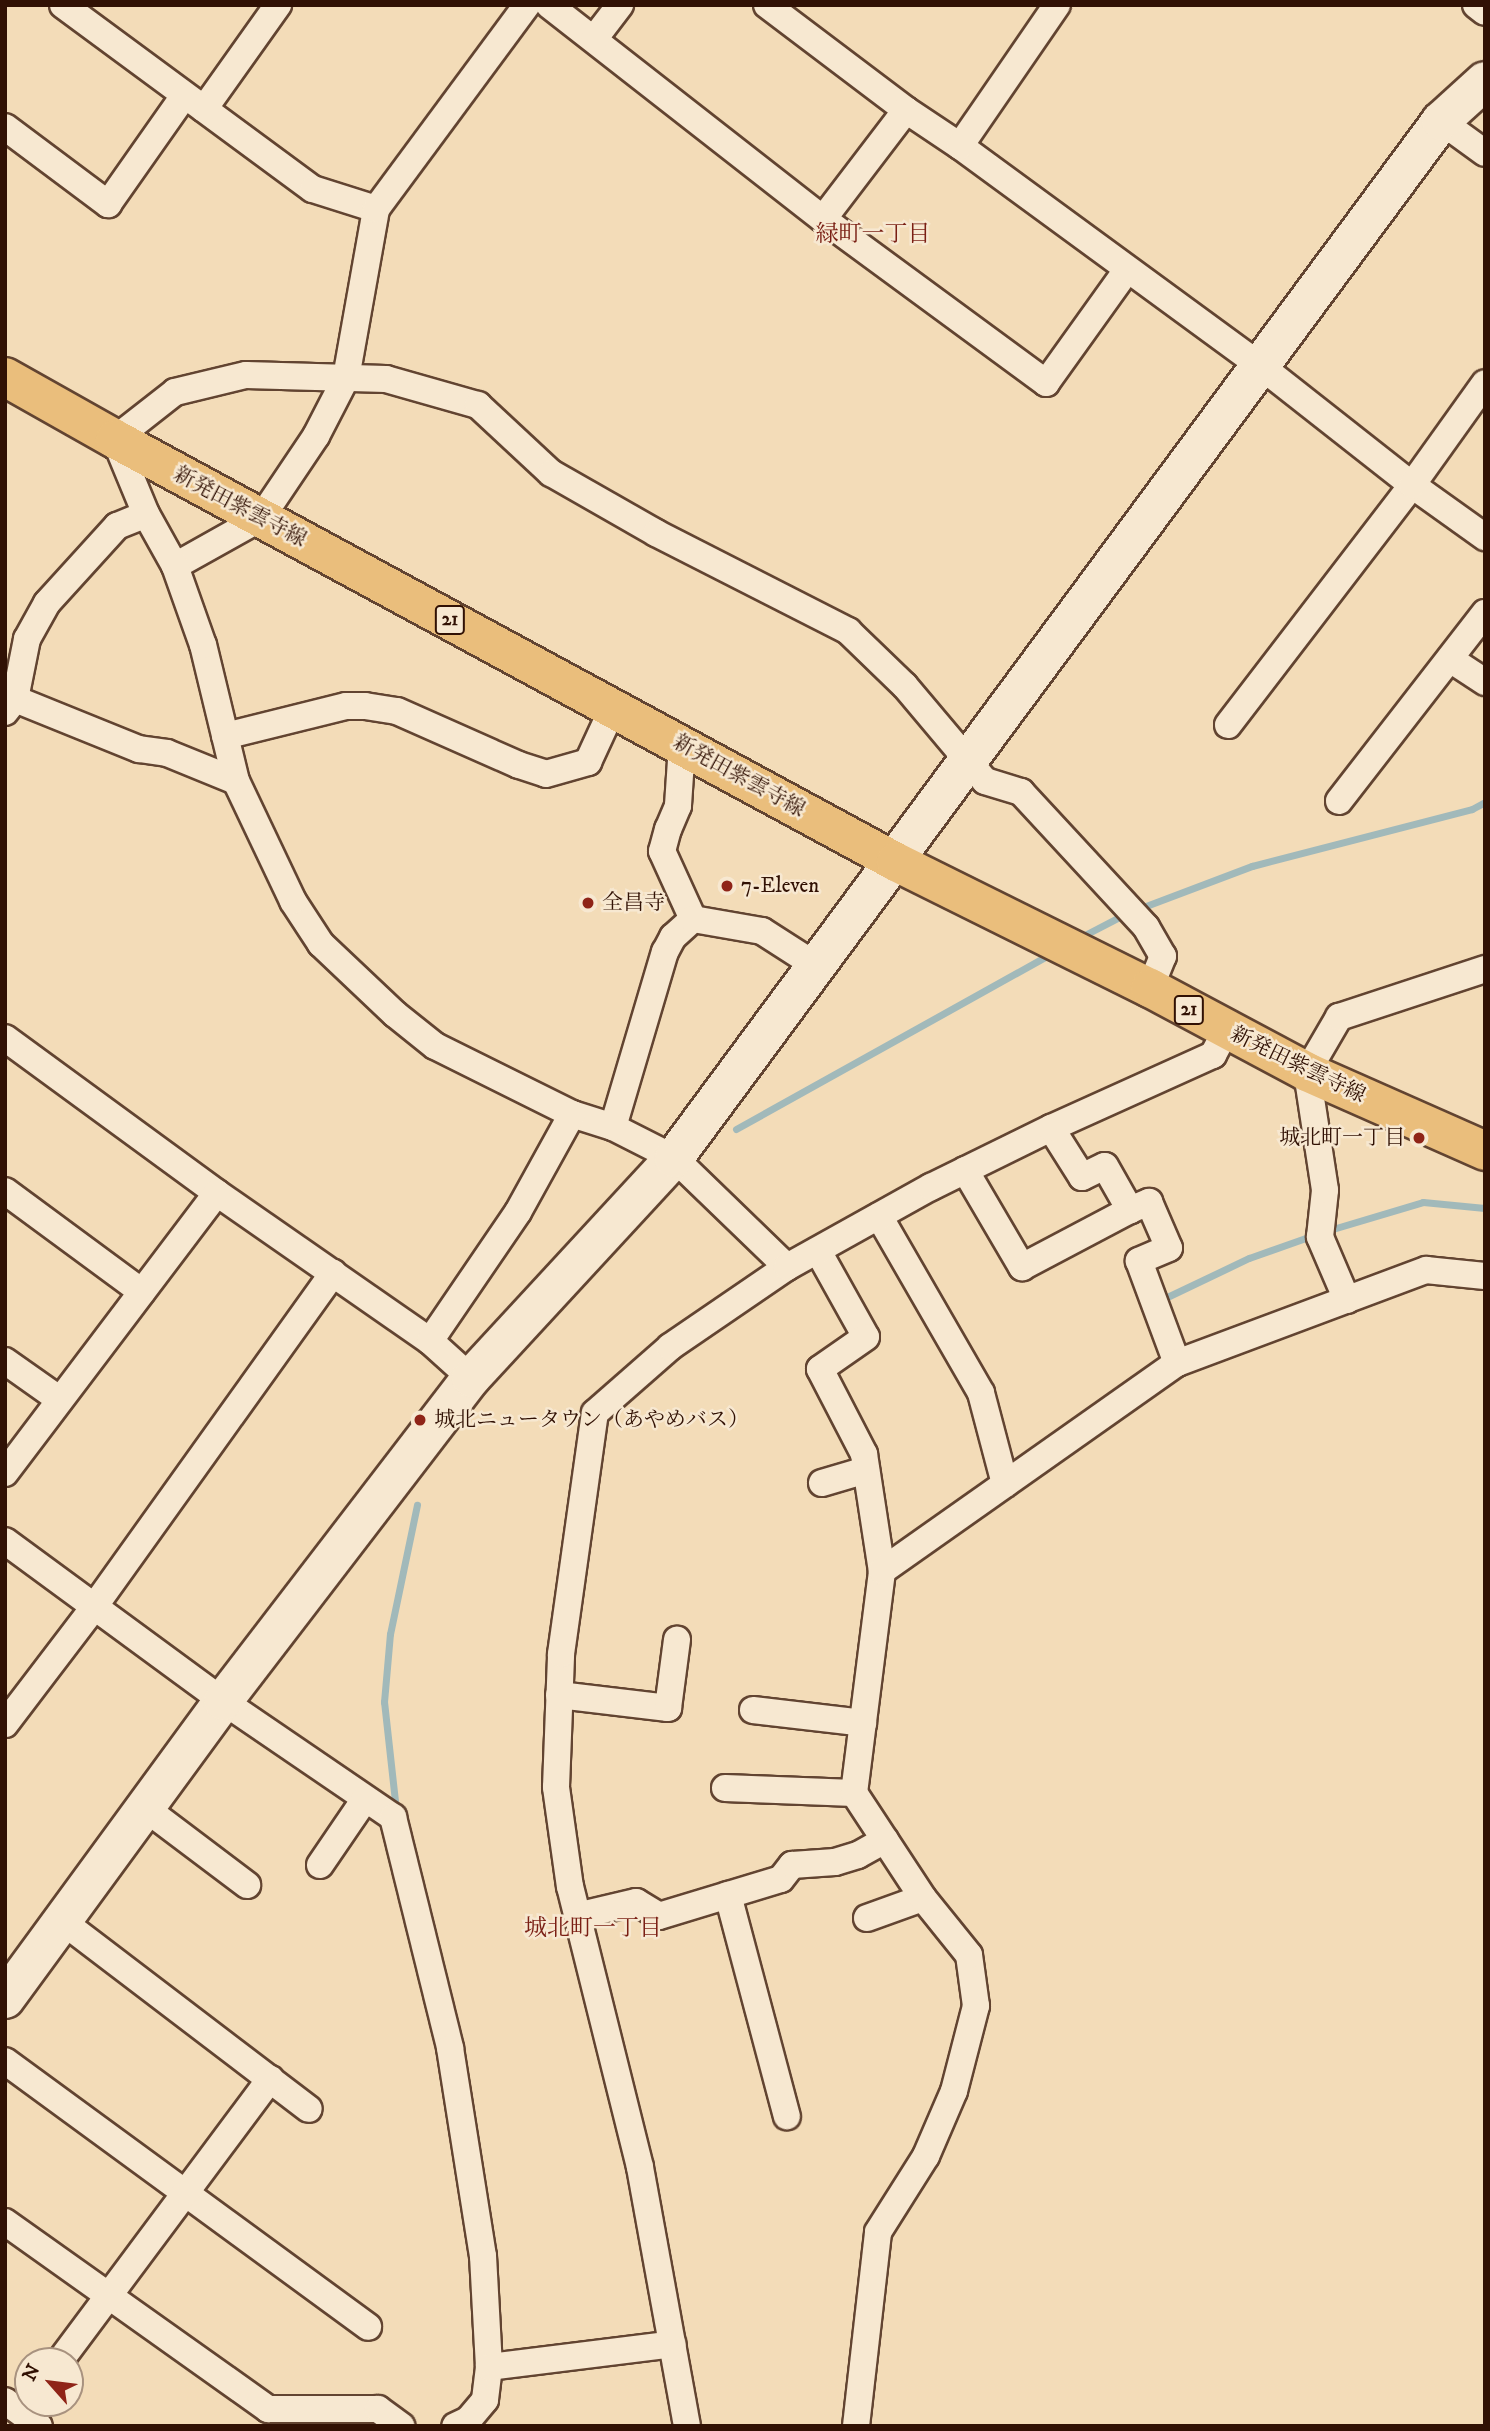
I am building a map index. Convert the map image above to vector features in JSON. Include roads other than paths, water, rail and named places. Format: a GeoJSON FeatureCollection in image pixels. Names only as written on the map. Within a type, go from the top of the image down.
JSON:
{"type":"FeatureCollection","features":[{"type":"Feature","properties":{"kind":"main road","name":"新発田紫雲寺線"},"geometry":{"type":"LineString","coordinates":[[5,377],[896,862],[1150,988],[1307,1072],[1485,1150]]}},
{"type":"Feature","properties":{"kind":"street"},"geometry":{"type":"LineString","coordinates":[[63,5],[94,14],[194,103],[313,189],[376,209]]}},
{"type":"Feature","properties":{"kind":"street"},"geometry":{"type":"LineString","coordinates":[[5,127],[108,204],[278,5]]}},
{"type":"Feature","properties":{"kind":"street"},"geometry":{"type":"LineString","coordinates":[[175,566],[261,518],[317,436],[346,378],[376,209],[527,5]]}},
{"type":"Feature","properties":{"kind":"street"},"geometry":{"type":"LineString","coordinates":[[549,5],[823,219],[1046,383],[1127,270]]}},
{"type":"Feature","properties":{"kind":"street"},"geometry":{"type":"LineString","coordinates":[[594,38],[620,5]]}},
{"type":"Feature","properties":{"kind":"street"},"geometry":{"type":"LineString","coordinates":[[766,5],[906,110],[960,146],[1262,367],[1412,485],[1485,537]]}},
{"type":"Feature","properties":{"kind":"street"},"geometry":{"type":"LineString","coordinates":[[960,146],[1057,5]]}},
{"type":"Feature","properties":{"kind":"street"},"geometry":{"type":"LineString","coordinates":[[1476,5],[1485,12]]}},
{"type":"Feature","properties":{"kind":"street"},"geometry":{"type":"LineString","coordinates":[[5,1999],[223,1702],[471,1378],[674,1158],[815,965],[896,862],[967,759],[1262,367],[1441,121],[1485,81]]}},
{"type":"Feature","properties":{"kind":"street"},"geometry":{"type":"LineString","coordinates":[[823,219],[906,110]]}},
{"type":"Feature","properties":{"kind":"street"},"geometry":{"type":"LineString","coordinates":[[1441,121],[1485,153]]}},
{"type":"Feature","properties":{"kind":"street"},"geometry":{"type":"LineString","coordinates":[[787,1267],[674,1158],[613,1127],[572,1114],[435,1046],[395,1014],[321,944],[293,901],[236,781],[203,645],[175,566],[146,514],[115,439],[175,392],[246,375],[386,379],[478,405],[551,473],[656,533],[848,631],[905,687],[985,781],[1021,792],[1146,927],[1163,956],[1150,988]]}},
{"type":"Feature","properties":{"kind":"street"},"geometry":{"type":"LineString","coordinates":[[1228,725],[1412,485],[1485,383]]}},
{"type":"Feature","properties":{"kind":"street"},"geometry":{"type":"LineString","coordinates":[[146,514],[117,527],[47,603],[27,639],[10,706],[139,749],[167,753],[236,781]]}},
{"type":"Feature","properties":{"kind":"street"},"geometry":{"type":"LineString","coordinates":[[1339,801],[1485,613]]}},
{"type":"Feature","properties":{"kind":"street"},"geometry":{"type":"LineString","coordinates":[[1450,659],[1485,682]]}},
{"type":"Feature","properties":{"kind":"street"},"geometry":{"type":"LineString","coordinates":[[225,736],[346,706],[365,706],[397,711],[519,765],[546,774],[588,762],[613,708]]}},
{"type":"Feature","properties":{"kind":"street"},"geometry":{"type":"LineString","coordinates":[[682,745],[678,806],[662,851],[693,919]]}},
{"type":"Feature","properties":{"kind":"street"},"geometry":{"type":"LineString","coordinates":[[693,919],[762,931],[815,965]]}},
{"type":"Feature","properties":{"kind":"street"},"geometry":{"type":"LineString","coordinates":[[613,1127],[665,952],[673,937],[693,919]]}},
{"type":"Feature","properties":{"kind":"street"},"geometry":{"type":"LineString","coordinates":[[1347,1300],[1320,1237],[1325,1190],[1307,1072],[1339,1017],[1485,969]]}},
{"type":"Feature","properties":{"kind":"street"},"geometry":{"type":"LineString","coordinates":[[687,2426],[640,2167],[577,1916],[556,1787],[561,1654],[595,1413],[670,1347],[787,1267],[965,1170],[1213,1055],[1226,1031]]}},
{"type":"Feature","properties":{"kind":"street"},"geometry":{"type":"LineString","coordinates":[[5,1038],[217,1193],[430,1341],[471,1378]]}},
{"type":"Feature","properties":{"kind":"street"},"geometry":{"type":"LineString","coordinates":[[430,1341],[518,1212],[572,1114]]}},
{"type":"Feature","properties":{"kind":"street"},"geometry":{"type":"LineString","coordinates":[[1051,1128],[1082,1177],[1105,1166],[1130,1210]]}},
{"type":"Feature","properties":{"kind":"street"},"geometry":{"type":"LineString","coordinates":[[965,1170],[1022,1267],[1149,1202],[1169,1248],[1139,1262],[1177,1363]]}},
{"type":"Feature","properties":{"kind":"street"},"geometry":{"type":"LineString","coordinates":[[5,1191],[142,1293]]}},
{"type":"Feature","properties":{"kind":"street"},"geometry":{"type":"LineString","coordinates":[[5,1473],[217,1193]]}},
{"type":"Feature","properties":{"kind":"street"},"geometry":{"type":"LineString","coordinates":[[879,1216],[981,1393],[1005,1484]]}},
{"type":"Feature","properties":{"kind":"street"},"geometry":{"type":"LineString","coordinates":[[818,1251],[866,1337],[820,1370],[864,1454],[882,1571],[854,1793],[923,1898],[969,1955],[976,2006],[954,2091],[926,2156],[878,2232],[856,2426]]}},
{"type":"Feature","properties":{"kind":"street"},"geometry":{"type":"LineString","coordinates":[[882,1571],[1177,1363],[1426,1270],[1485,1276]]}},
{"type":"Feature","properties":{"kind":"street"},"geometry":{"type":"LineString","coordinates":[[6,1722],[94,1607],[333,1273]]}},
{"type":"Feature","properties":{"kind":"street"},"geometry":{"type":"LineString","coordinates":[[5,1361],[60,1400]]}},
{"type":"Feature","properties":{"kind":"street"},"geometry":{"type":"LineString","coordinates":[[822,1483],[866,1471]]}},
{"type":"Feature","properties":{"kind":"street"},"geometry":{"type":"LineString","coordinates":[[5,1541],[223,1702],[393,1817],[450,2049],[484,2256],[489,2367],[485,2400],[468,2420],[455,2426]]}},
{"type":"Feature","properties":{"kind":"street"},"geometry":{"type":"LineString","coordinates":[[559,1695],[668,1708],[677,1640]]}},
{"type":"Feature","properties":{"kind":"street"},"geometry":{"type":"LineString","coordinates":[[753,1710],[863,1723]]}},
{"type":"Feature","properties":{"kind":"street"},"geometry":{"type":"LineString","coordinates":[[725,1787],[854,1793]]}},
{"type":"Feature","properties":{"kind":"street"},"geometry":{"type":"LineString","coordinates":[[320,1865],[365,1798]]}},
{"type":"Feature","properties":{"kind":"street"},"geometry":{"type":"LineString","coordinates":[[145,1808],[247,1885]]}},
{"type":"Feature","properties":{"kind":"street"},"geometry":{"type":"LineString","coordinates":[[577,1916],[636,1902],[659,1916],[781,1879],[792,1865],[835,1862],[858,1855],[885,1840]]}},
{"type":"Feature","properties":{"kind":"street"},"geometry":{"type":"LineString","coordinates":[[728,1895],[787,2116]]}},
{"type":"Feature","properties":{"kind":"street"},"geometry":{"type":"LineString","coordinates":[[867,1918],[923,1898]]}},
{"type":"Feature","properties":{"kind":"street"},"geometry":{"type":"LineString","coordinates":[[62,1921],[309,2109]]}},
{"type":"Feature","properties":{"kind":"street"},"geometry":{"type":"LineString","coordinates":[[5,2061],[368,2327]]}},
{"type":"Feature","properties":{"kind":"street"},"geometry":{"type":"LineString","coordinates":[[70,2347],[270,2079]]}},
{"type":"Feature","properties":{"kind":"street"},"geometry":{"type":"LineString","coordinates":[[5,2222],[268,2409],[379,2409],[401,2426]]}},
{"type":"Feature","properties":{"kind":"street"},"geometry":{"type":"LineString","coordinates":[[489,2367],[673,2344]]}},
{"type":"Feature","properties":{"kind":"waterway"},"geometry":{"type":"LineString","coordinates":[[1138,909],[1252,866],[1472,809],[1485,802]]}},
{"type":"Feature","properties":{"kind":"waterway"},"geometry":{"type":"LineString","coordinates":[[1079,938],[1127,913]]}},
{"type":"Feature","properties":{"kind":"waterway"},"geometry":{"type":"LineString","coordinates":[[736,1129],[1050,954]]}},
{"type":"Feature","properties":{"kind":"waterway"},"geometry":{"type":"LineString","coordinates":[[1326,1231],[1423,1202],[1485,1208]]}},
{"type":"Feature","properties":{"kind":"waterway"},"geometry":{"type":"LineString","coordinates":[[1165,1298],[1249,1258],[1314,1235]]}},
{"type":"Feature","properties":{"kind":"waterway"},"geometry":{"type":"LineString","coordinates":[[395,1801],[384,1702],[390,1634],[417,1505]]}},
{"type":"Feature","properties":{"kind":"place","name":"7-Eleven"},"geometry":{"type":"Point","coordinates":[727,886]}},
{"type":"Feature","properties":{"kind":"place","name":"全昌寺"},"geometry":{"type":"Point","coordinates":[588,903]}},
{"type":"Feature","properties":{"kind":"place","name":"城北町一丁目"},"geometry":{"type":"Point","coordinates":[1419,1138]}},
{"type":"Feature","properties":{"kind":"place","name":"城北ニュータウン（あやめバス）"},"geometry":{"type":"Point","coordinates":[420,1420]}},
{"type":"Feature","properties":{"kind":"district","name":"緑町一丁目"},"geometry":{"type":"Point","coordinates":[873,235]}},
{"type":"Feature","properties":{"kind":"district","name":"城北町一丁目"},"geometry":{"type":"Point","coordinates":[593,1929]}}]}
